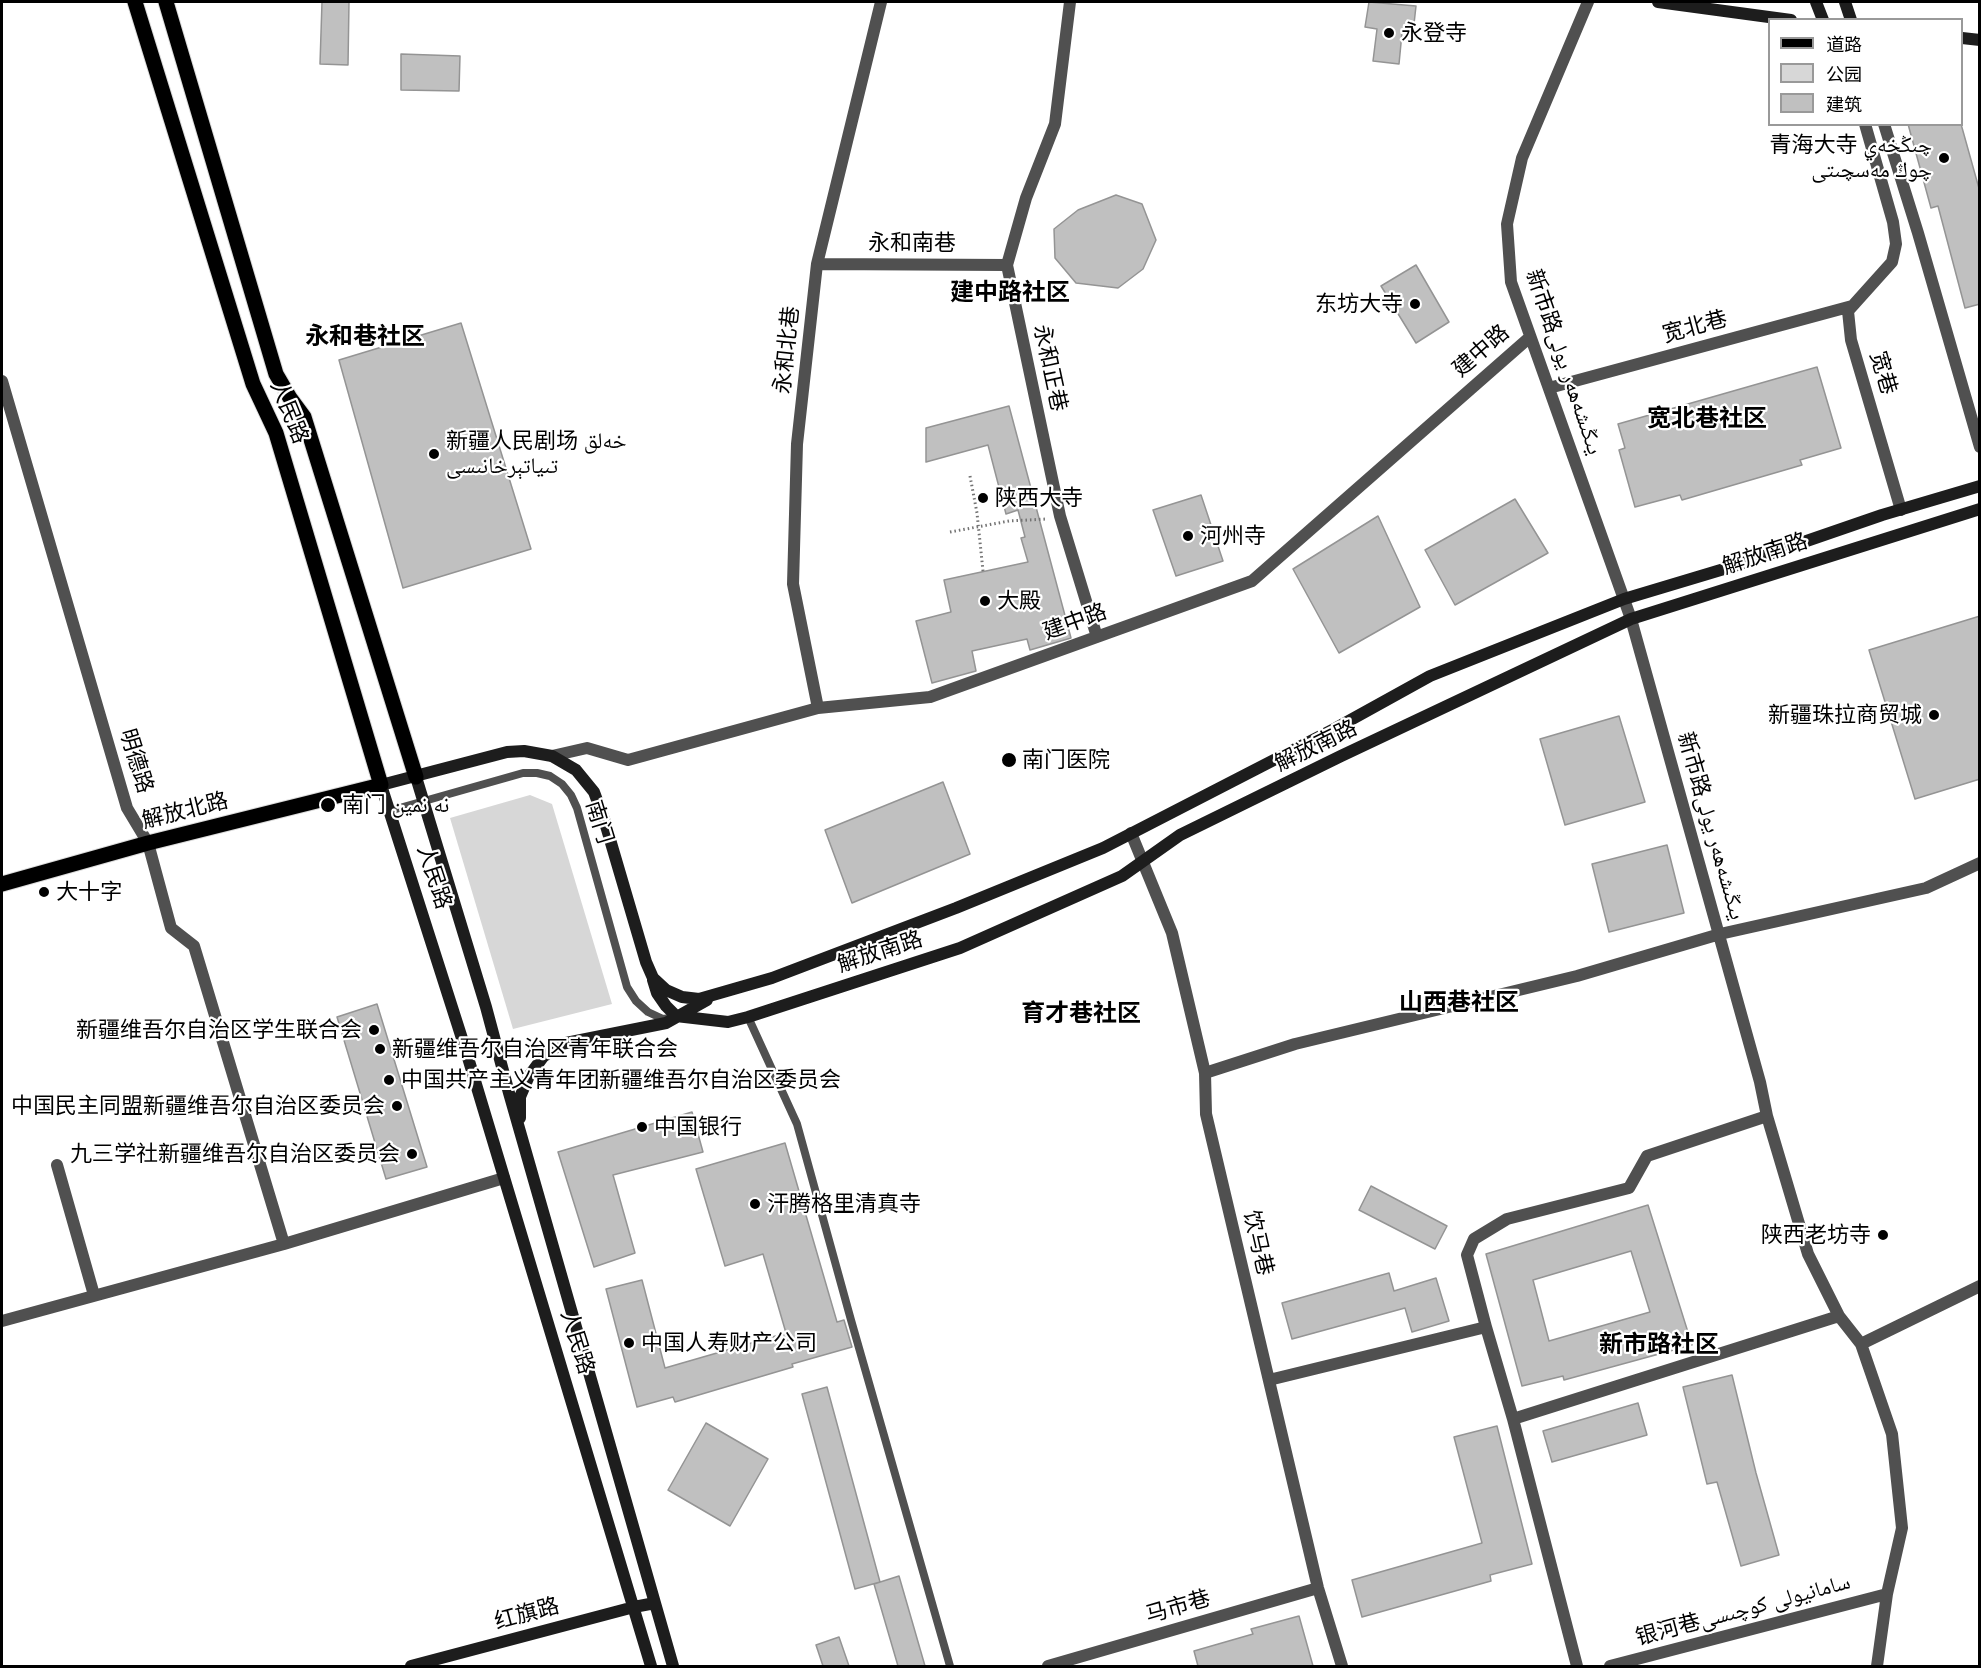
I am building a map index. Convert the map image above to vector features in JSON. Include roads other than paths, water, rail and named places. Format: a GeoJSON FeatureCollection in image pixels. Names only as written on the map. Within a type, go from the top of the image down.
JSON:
{"type":"FeatureCollection","features":[{"type":"Feature","properties":{"kind":"main road","name":"人民路"},"geometry":{"type":"LineString","coordinates":[[135,2],[253,384],[276,433],[381,785],[504,1178],[651,1666]]}},
{"type":"Feature","properties":{"kind":"main road","name":"人民路"},"geometry":{"type":"LineString","coordinates":[[166,2],[276,374],[304,417],[424,801],[486,1007],[673,1666]]}},
{"type":"Feature","properties":{"kind":"main road"},"geometry":{"type":"LineString","coordinates":[[1658,2],[1776,18]]}},
{"type":"Feature","properties":{"kind":"main road"},"geometry":{"type":"LineString","coordinates":[[1816,2],[1821,18]]}},
{"type":"Feature","properties":{"kind":"main road"},"geometry":{"type":"LineString","coordinates":[[1845,2],[1850,18]]}},
{"type":"Feature","properties":{"kind":"main road"},"geometry":{"type":"LineString","coordinates":[[1963,38],[1980,40]]}},
{"type":"Feature","properties":{"kind":"main road","name":"解放南路"},"geometry":{"type":"LineString","coordinates":[[381,785],[507,752],[524,751],[552,756],[576,770],[594,792],[604,819],[646,962],[653,978],[666,990],[682,998],[699,999],[772,978],[956,908],[1103,848],[1336,728],[1430,676],[1624,599],[1734,566],[1980,486]]}},
{"type":"Feature","properties":{"kind":"main road","name":"解放南路"},"geometry":{"type":"LineString","coordinates":[[676,1016],[728,1022],[960,948],[1122,876],[1180,835],[1631,619],[1980,509]]}},
{"type":"Feature","properties":{"kind":"main road","name":"解放北路"},"geometry":{"type":"LineString","coordinates":[[2,884],[148,843],[381,785]]}},
{"type":"Feature","properties":{"kind":"main road"},"geometry":{"type":"LineString","coordinates":[[646,962],[657,993],[676,1016]]}},
{"type":"Feature","properties":{"kind":"main road","name":"解放南路"},"geometry":{"type":"LineString","coordinates":[[523,1143],[520,1097],[529,1076],[543,1058],[561,1044],[666,1023],[716,994]]}},
{"type":"Feature","properties":{"kind":"main road","name":"红旗路"},"geometry":{"type":"LineString","coordinates":[[411,1666],[634,1607],[655,1604]]}},
{"type":"Feature","properties":{"kind":"street","name":"永和北巷"},"geometry":{"type":"LineString","coordinates":[[818,708],[793,584],[797,444],[817,264],[881,2]]}},
{"type":"Feature","properties":{"kind":"street","name":"永和正巷"},"geometry":{"type":"LineString","coordinates":[[1070,2],[1055,124],[1026,198],[1007,265],[1060,516],[1097,637]]}},
{"type":"Feature","properties":{"kind":"street","name":"新市路يىڭىشەھەر يولى"},"geometry":{"type":"LineString","coordinates":[[1588,2],[1522,158],[1506,224],[1511,282],[1631,619],[1720,934],[1767,1116],[1808,1254],[1839,1316],[1861,1344],[1892,1434],[1902,1528],[1887,1594],[1878,1666]]}},
{"type":"Feature","properties":{"kind":"street"},"geometry":{"type":"LineString","coordinates":[[1852,306],[1892,262],[1896,244],[1893,222],[1866,126]]}},
{"type":"Feature","properties":{"kind":"street"},"geometry":{"type":"LineString","coordinates":[[1885,126],[1980,447]]}},
{"type":"Feature","properties":{"kind":"street","name":"永和南巷"},"geometry":{"type":"LineString","coordinates":[[817,264],[1007,265]]}},
{"type":"Feature","properties":{"kind":"street","name":"宽北巷"},"geometry":{"type":"LineString","coordinates":[[1549,388],[1852,306]]}},
{"type":"Feature","properties":{"kind":"street","name":"宽巷"},"geometry":{"type":"LineString","coordinates":[[1852,306],[1848,311],[1851,340],[1901,510]]}},
{"type":"Feature","properties":{"kind":"street","name":"建中路"},"geometry":{"type":"LineString","coordinates":[[552,756],[587,747],[628,760],[818,708],[930,697],[1252,581],[1530,337]]}},
{"type":"Feature","properties":{"kind":"street","name":"明德路"},"geometry":{"type":"LineString","coordinates":[[2,381],[128,808],[148,843],[171,928],[194,946],[284,1244]]}},
{"type":"Feature","properties":{"kind":"street","name":"饮马巷"},"geometry":{"type":"LineString","coordinates":[[1131,833],[1172,933],[1205,1072],[1206,1114],[1318,1588],[1342,1666]]}},
{"type":"Feature","properties":{"kind":"street"},"geometry":{"type":"LineString","coordinates":[[1205,1072],[1295,1044],[1577,976],[1720,934],[1926,888],[1980,863]]}},
{"type":"Feature","properties":{"kind":"street"},"geometry":{"type":"LineString","coordinates":[[1577,1666],[1513,1419],[1467,1255],[1474,1239],[1507,1219],[1629,1188],[1647,1156],[1767,1116]]}},
{"type":"Feature","properties":{"kind":"street"},"geometry":{"type":"LineString","coordinates":[[57,1165],[94,1295]]}},
{"type":"Feature","properties":{"kind":"street"},"geometry":{"type":"LineString","coordinates":[[2,1322],[284,1244],[504,1178]]}},
{"type":"Feature","properties":{"kind":"street"},"geometry":{"type":"LineString","coordinates":[[1861,1344],[1980,1286]]}},
{"type":"Feature","properties":{"kind":"street"},"geometry":{"type":"LineString","coordinates":[[1513,1419],[1839,1316]]}},
{"type":"Feature","properties":{"kind":"street"},"geometry":{"type":"LineString","coordinates":[[1269,1380],[1486,1327]]}},
{"type":"Feature","properties":{"kind":"street","name":"马市巷"},"geometry":{"type":"LineString","coordinates":[[1048,1666],[1318,1588]]}},
{"type":"Feature","properties":{"kind":"street","name":"银河巷سامانيولى كوچىسى"},"geometry":{"type":"LineString","coordinates":[[1610,1666],[1646,1662],[1887,1594]]}},
{"type":"Feature","properties":{"kind":"lane","name":"南门"},"geometry":{"type":"LineString","coordinates":[[389,811],[523,773],[550,776],[562,784],[571,795],[577,808],[627,987],[636,1001],[648,1012],[663,1019],[676,1016]]}},
{"type":"Feature","properties":{"kind":"lane"},"geometry":{"type":"LineString","coordinates":[[748,1017],[797,1125],[950,1666]]}},
{"type":"Feature","properties":{"kind":"place","name":"永登寺"},"geometry":{"type":"Point","coordinates":[1389,33]}},
{"type":"Feature","properties":{"kind":"place","name":"青海大寺 چىڭخەي چوڭ مەسچىتى"},"geometry":{"type":"Point","coordinates":[1944,158]}},
{"type":"Feature","properties":{"kind":"place","name":"东坊大寺"},"geometry":{"type":"Point","coordinates":[1415,304]}},
{"type":"Feature","properties":{"kind":"place","name":"新疆人民剧场 خەلق تىياتېرخانىسى"},"geometry":{"type":"Point","coordinates":[434,454]}},
{"type":"Feature","properties":{"kind":"place","name":"陕西大寺"},"geometry":{"type":"Point","coordinates":[983,498]}},
{"type":"Feature","properties":{"kind":"place","name":"河州寺"},"geometry":{"type":"Point","coordinates":[1188,536]}},
{"type":"Feature","properties":{"kind":"place","name":"大殿"},"geometry":{"type":"Point","coordinates":[985,601]}},
{"type":"Feature","properties":{"kind":"place","name":"新疆珠拉商贸城"},"geometry":{"type":"Point","coordinates":[1934,715]}},
{"type":"Feature","properties":{"kind":"place","name":"南门医院"},"geometry":{"type":"Point","coordinates":[1009,760]}},
{"type":"Feature","properties":{"kind":"place","name":"南门 نە نمين"},"geometry":{"type":"Point","coordinates":[328,805]}},
{"type":"Feature","properties":{"kind":"place","name":"大十字"},"geometry":{"type":"Point","coordinates":[44,892]}},
{"type":"Feature","properties":{"kind":"place","name":"新疆维吾尔自治区学生联合会"},"geometry":{"type":"Point","coordinates":[374,1030]}},
{"type":"Feature","properties":{"kind":"place","name":"新疆维吾尔自治区青年联合会"},"geometry":{"type":"Point","coordinates":[380,1049]}},
{"type":"Feature","properties":{"kind":"place","name":"中国共产主义青年团新疆维吾尔自治区委员会"},"geometry":{"type":"Point","coordinates":[389,1080]}},
{"type":"Feature","properties":{"kind":"place","name":"中国民主同盟新疆维吾尔自治区委员会"},"geometry":{"type":"Point","coordinates":[397,1106]}},
{"type":"Feature","properties":{"kind":"place","name":"中国银行"},"geometry":{"type":"Point","coordinates":[642,1127]}},
{"type":"Feature","properties":{"kind":"place","name":"九三学社新疆维吾尔自治区委员会"},"geometry":{"type":"Point","coordinates":[412,1154]}},
{"type":"Feature","properties":{"kind":"place","name":"汗腾格里清真寺"},"geometry":{"type":"Point","coordinates":[755,1204]}},
{"type":"Feature","properties":{"kind":"place","name":"陕西老坊寺"},"geometry":{"type":"Point","coordinates":[1883,1235]}},
{"type":"Feature","properties":{"kind":"place","name":"中国人寿财产公司"},"geometry":{"type":"Point","coordinates":[629,1343]}},
{"type":"Feature","properties":{"kind":"district","name":"建中路社区"},"geometry":{"type":"Point","coordinates":[1010,293]}},
{"type":"Feature","properties":{"kind":"district","name":"永和巷社区"},"geometry":{"type":"Point","coordinates":[365,337]}},
{"type":"Feature","properties":{"kind":"district","name":"宽北巷社区"},"geometry":{"type":"Point","coordinates":[1707,419]}},
{"type":"Feature","properties":{"kind":"district","name":"山西巷社区"},"geometry":{"type":"Point","coordinates":[1459,1003]}},
{"type":"Feature","properties":{"kind":"district","name":"育才巷社区"},"geometry":{"type":"Point","coordinates":[1081,1014]}},
{"type":"Feature","properties":{"kind":"district","name":"新市路社区"},"geometry":{"type":"Point","coordinates":[1659,1345]}}]}
